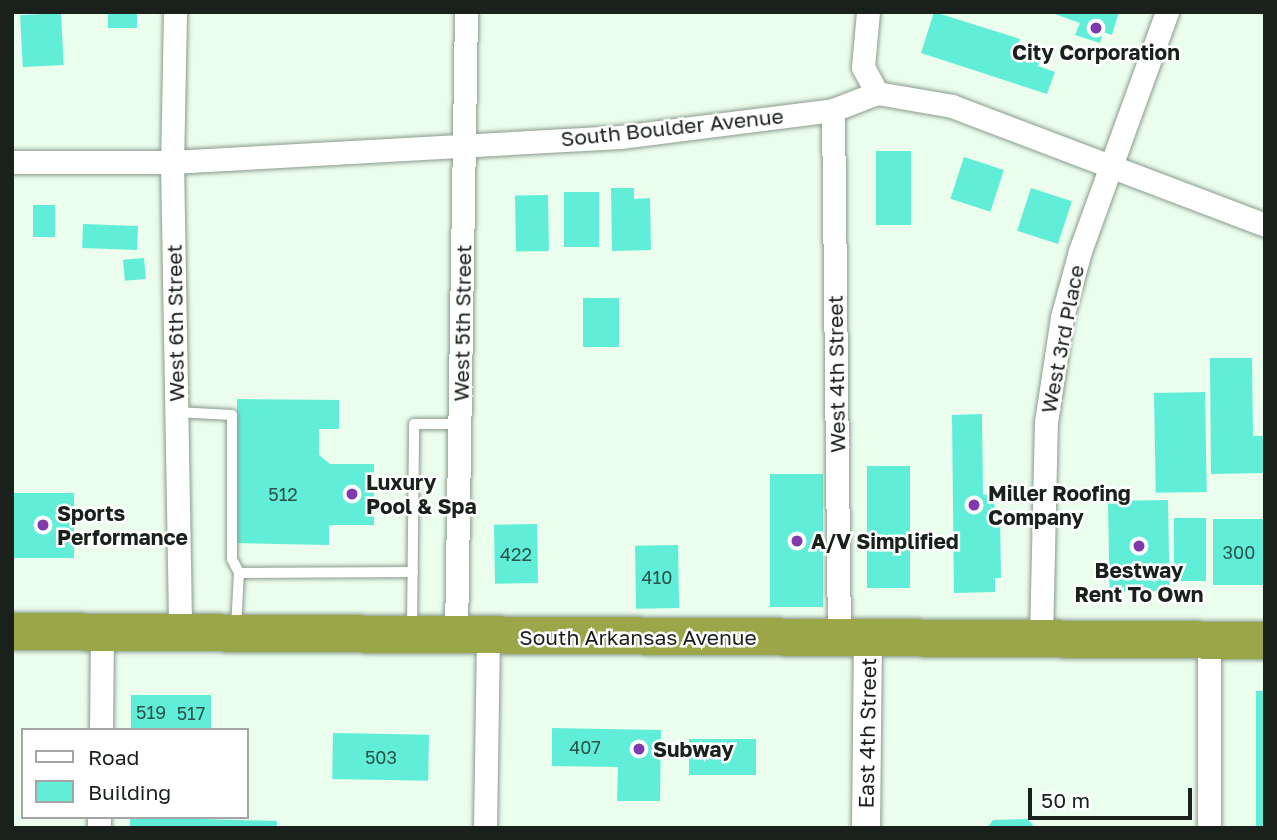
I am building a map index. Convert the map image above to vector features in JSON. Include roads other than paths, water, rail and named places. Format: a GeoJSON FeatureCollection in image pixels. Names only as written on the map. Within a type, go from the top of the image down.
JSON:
{"type":"FeatureCollection","features":[{"type":"Feature","properties":{"kind":"highway","name":"South Arkansas Avenue"},"geometry":{"type":"LineString","coordinates":[[12,631],[1265,640]]}},
{"type":"Feature","properties":{"kind":"street","name":"West 6th Street"},"geometry":{"type":"LineString","coordinates":[[175,12],[172,162],[180,633]]}},
{"type":"Feature","properties":{"kind":"street","name":"West 5th Street"},"geometry":{"type":"LineString","coordinates":[[466,12],[460,424],[485,828]]}},
{"type":"Feature","properties":{"kind":"street"},"geometry":{"type":"LineString","coordinates":[[868,12],[863,66],[877,93],[952,106],[1265,225]]}},
{"type":"Feature","properties":{"kind":"street","name":"West 3rd Place"},"geometry":{"type":"LineString","coordinates":[[1041,639],[1046,422],[1062,317],[1110,167],[1167,12]]}},
{"type":"Feature","properties":{"kind":"street","name":"South Boulder Avenue"},"geometry":{"type":"LineString","coordinates":[[12,162],[172,162],[465,143],[620,137],[833,110],[877,93]]}},
{"type":"Feature","properties":{"kind":"street","name":"West 4th Street"},"geometry":{"type":"LineString","coordinates":[[833,110],[853,638]]}},
{"type":"Feature","properties":{"kind":"street"},"geometry":{"type":"LineString","coordinates":[[101,728],[102,633]]}},
{"type":"Feature","properties":{"kind":"street","name":"East 4th Street"},"geometry":{"type":"LineString","coordinates":[[853,638],[866,828]]}},
{"type":"Feature","properties":{"kind":"street"},"geometry":{"type":"LineString","coordinates":[[1209,639],[1209,828]]}},
{"type":"Feature","properties":{"kind":"lane"},"geometry":{"type":"LineString","coordinates":[[176,412],[232,415],[232,559],[239,573],[236,633]]}},
{"type":"Feature","properties":{"kind":"lane"},"geometry":{"type":"LineString","coordinates":[[412,634],[414,424],[460,424]]}},
{"type":"Feature","properties":{"kind":"lane"},"geometry":{"type":"LineString","coordinates":[[239,573],[413,572]]}},
{"type":"Feature","properties":{"kind":"place","name":"City Corporation"},"geometry":{"type":"Point","coordinates":[1096,28]}},
{"type":"Feature","properties":{"kind":"place","name":"Luxury Pool & Spa"},"geometry":{"type":"Point","coordinates":[352,494]}},
{"type":"Feature","properties":{"kind":"place","name":"Miller Roofing Company"},"geometry":{"type":"Point","coordinates":[974,505]}},
{"type":"Feature","properties":{"kind":"place","name":"Sports Performance"},"geometry":{"type":"Point","coordinates":[43,525]}},
{"type":"Feature","properties":{"kind":"place","name":"A/V Simplified"},"geometry":{"type":"Point","coordinates":[797,541]}},
{"type":"Feature","properties":{"kind":"place","name":"Bestway Rent To Own"},"geometry":{"type":"Point","coordinates":[1139,546]}},
{"type":"Feature","properties":{"kind":"place","name":"Subway"},"geometry":{"type":"Point","coordinates":[639,749]}}]}
